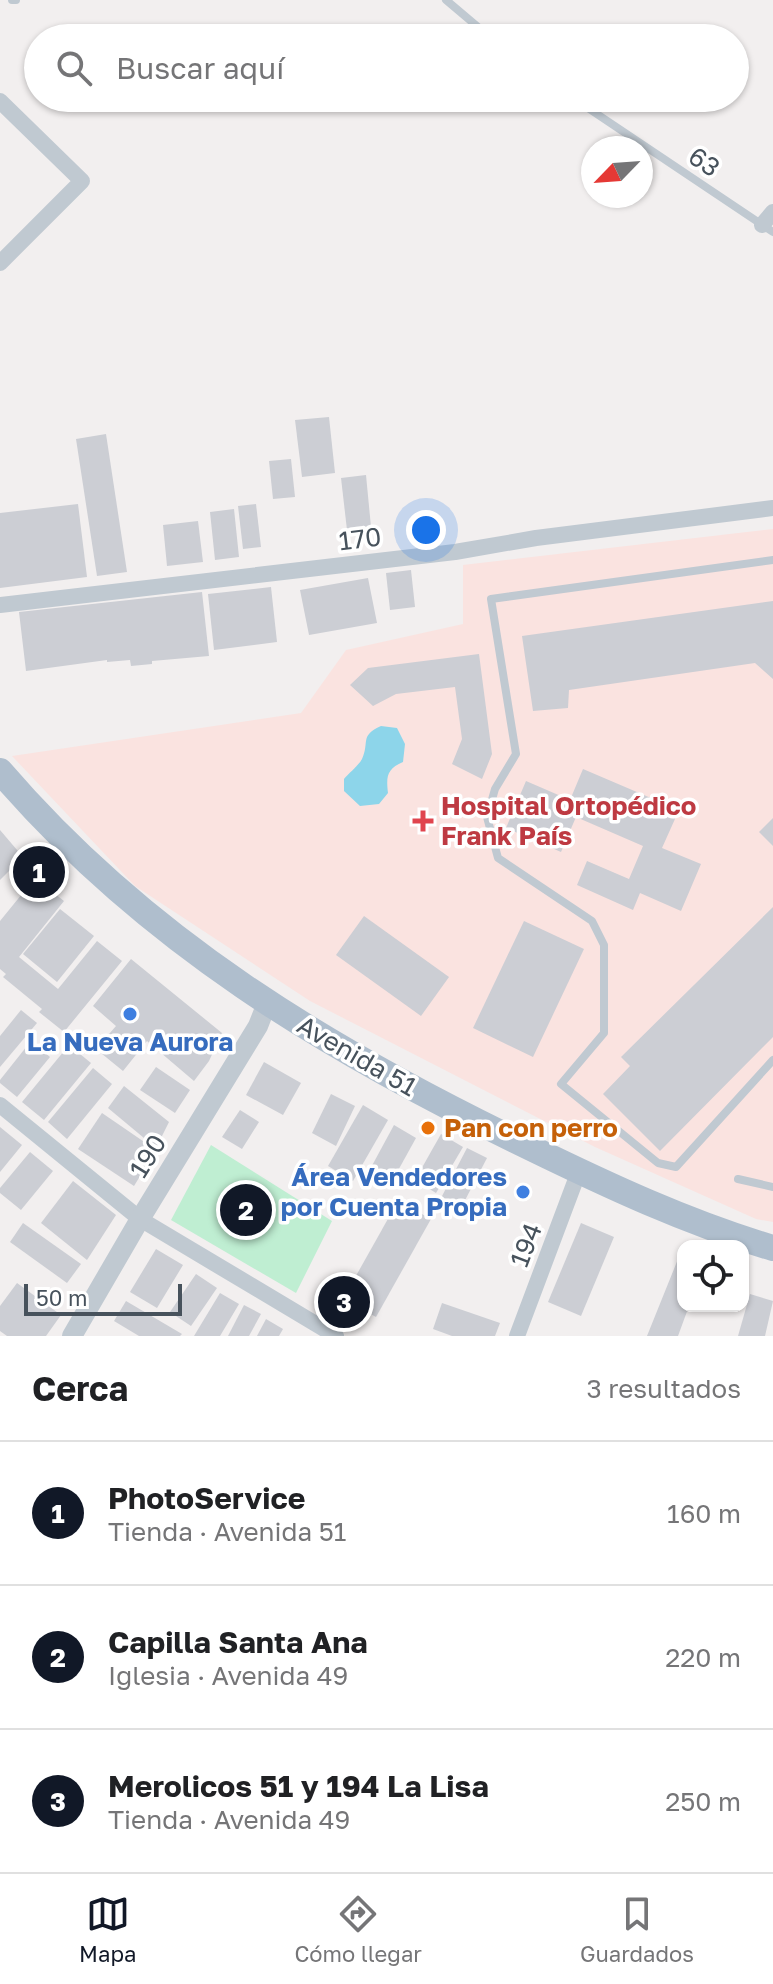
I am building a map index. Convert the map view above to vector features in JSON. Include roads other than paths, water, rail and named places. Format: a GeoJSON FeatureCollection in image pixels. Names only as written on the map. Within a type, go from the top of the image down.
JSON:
{"type":"FeatureCollection","features":[{"type":"Feature","properties":{"kind":"main road","name":"Avenida 51"},"geometry":{"type":"LineString","coordinates":[[0,771],[9,796],[176,940],[267,1003],[364,1063],[436,1103],[579,1171],[683,1216],[773,1248]]}},
{"type":"Feature","properties":{"kind":"street"},"geometry":{"type":"LineString","coordinates":[[0,101],[82,181],[0,263]]}},
{"type":"Feature","properties":{"kind":"street","name":"170"},"geometry":{"type":"LineString","coordinates":[[0,605],[439,554],[536,538],[773,508]]}},
{"type":"Feature","properties":{"kind":"street","name":"190"},"geometry":{"type":"LineString","coordinates":[[72,1336],[258,1026],[267,1003]]}},
{"type":"Feature","properties":{"kind":"street"},"geometry":{"type":"LineString","coordinates":[[0,1105],[140,1219],[336,1336]]}},
{"type":"Feature","properties":{"kind":"street","name":"194"},"geometry":{"type":"LineString","coordinates":[[517,1336],[579,1171]]}},
{"type":"Feature","properties":{"kind":"lane"},"geometry":{"type":"LineString","coordinates":[[446,0],[474,24]]}},
{"type":"Feature","properties":{"kind":"lane","name":"63"},"geometry":{"type":"LineString","coordinates":[[595,112],[769,223]]}},
{"type":"Feature","properties":{"kind":"lane"},"geometry":{"type":"LineString","coordinates":[[773,560],[491,599],[516,754],[495,789],[487,817],[498,858],[592,921],[604,945],[604,1033],[561,1084],[658,1163],[676,1167],[773,1060]]}},
{"type":"Feature","properties":{"kind":"lane"},"geometry":{"type":"LineString","coordinates":[[738,1179],[773,1187]]}},
{"type":"Feature","properties":{"kind":"water"},"geometry":{"type":"Polygon","coordinates":[[[381,726],[397,728],[405,744],[403,762],[389,774],[388,793],[379,804],[360,806],[344,791],[344,779],[362,759],[367,736],[381,726]]]}},
{"type":"Feature","properties":{"kind":"place","name":"Hospital Ortopédico Frank País"},"geometry":{"type":"Point","coordinates":[423,821]}},
{"type":"Feature","properties":{"kind":"place","name":"PhotoService"},"geometry":{"type":"Point","coordinates":[39,872]}},
{"type":"Feature","properties":{"kind":"place","name":"La Nueva Aurora"},"geometry":{"type":"Point","coordinates":[130,1014]}},
{"type":"Feature","properties":{"kind":"place","name":"Pan con perro"},"geometry":{"type":"Point","coordinates":[428,1128]}},
{"type":"Feature","properties":{"kind":"place","name":"Área Vendedores por Cuenta Propia"},"geometry":{"type":"Point","coordinates":[523,1192]}},
{"type":"Feature","properties":{"kind":"place","name":"Capilla Santa Ana"},"geometry":{"type":"Point","coordinates":[246,1210]}},
{"type":"Feature","properties":{"kind":"place","name":"Merolicos 51 y 194 La Lisa"},"geometry":{"type":"Point","coordinates":[344,1302]}}]}
